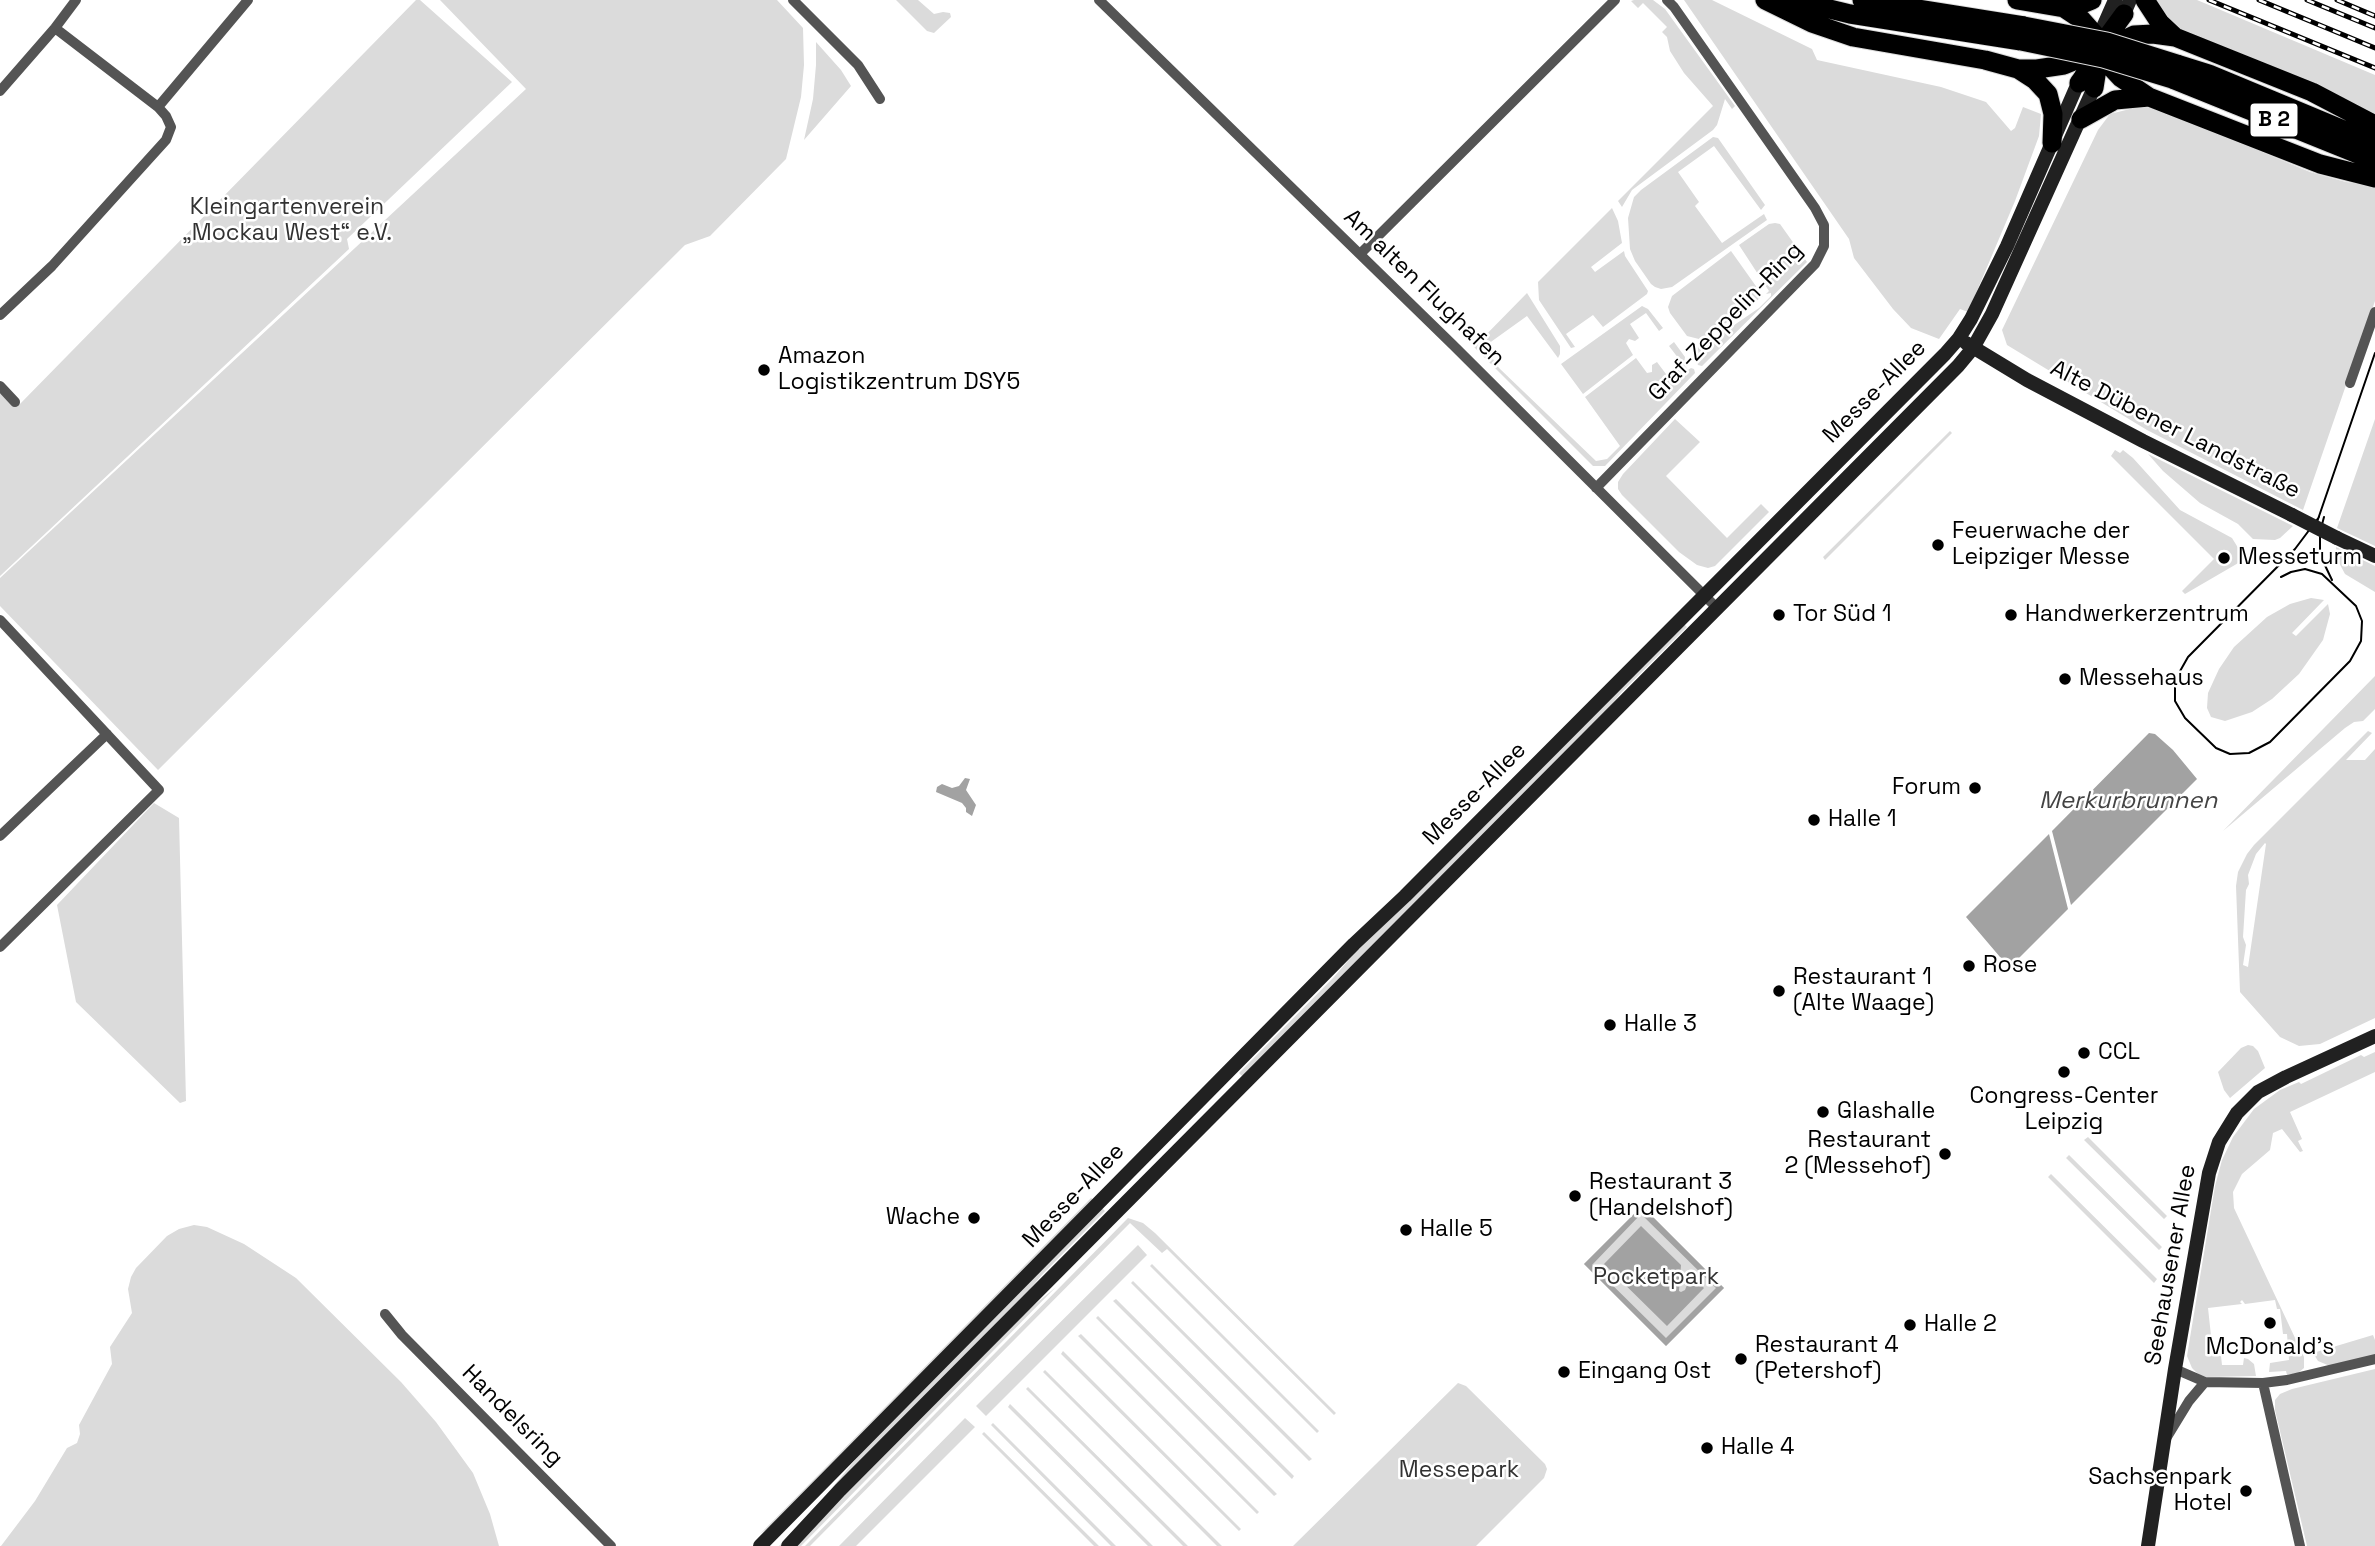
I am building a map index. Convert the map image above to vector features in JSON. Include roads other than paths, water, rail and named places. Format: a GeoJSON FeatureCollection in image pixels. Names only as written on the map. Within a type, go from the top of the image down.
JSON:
{"type":"FeatureCollection","features":[{"type":"Feature","properties":{"kind":"highway"},"geometry":{"type":"LineString","coordinates":[[1765,0],[1812,23],[1853,37],[2018,68],[2037,69],[2063,65],[2134,35],[2175,37],[2312,92],[2375,125]]}},
{"type":"Feature","properties":{"kind":"highway","name":"B 2"},"geometry":{"type":"LineString","coordinates":[[1793,0],[1850,13],[2023,33]]}},
{"type":"Feature","properties":{"kind":"highway","name":"B 2"},"geometry":{"type":"LineString","coordinates":[[1862,0],[2023,33],[2103,58],[2209,75],[2375,143]]}},
{"type":"Feature","properties":{"kind":"highway"},"geometry":{"type":"LineString","coordinates":[[2017,0],[2064,8],[2092,0]]}},
{"type":"Feature","properties":{"kind":"highway"},"geometry":{"type":"LineString","coordinates":[[2145,0],[2160,23],[2175,37]]}},
{"type":"Feature","properties":{"kind":"highway"},"geometry":{"type":"LineString","coordinates":[[2086,85],[2120,7]]}},
{"type":"Feature","properties":{"kind":"highway"},"geometry":{"type":"LineString","coordinates":[[2064,8],[2082,20],[2121,78],[2149,97],[2320,164],[2375,178]]}},
{"type":"Feature","properties":{"kind":"highway"},"geometry":{"type":"LineString","coordinates":[[2018,68],[2048,94],[2053,114],[2052,143]]}},
{"type":"Feature","properties":{"kind":"highway","name":"B 2"},"geometry":{"type":"LineString","coordinates":[[2175,71],[2375,161]]}},
{"type":"Feature","properties":{"kind":"highway"},"geometry":{"type":"LineString","coordinates":[[2081,118],[2115,100],[2149,97]]}},
{"type":"Feature","properties":{"kind":"main road","name":"Messe-Allee"},"geometry":{"type":"LineString","coordinates":[[788,1546],[840,1490],[1958,366],[1973,348],[2003,292],[2081,118],[2086,85]]}},
{"type":"Feature","properties":{"kind":"main road","name":"Messe-Allee"},"geometry":{"type":"LineString","coordinates":[[760,1546],[1081,1219],[1959,338],[2007,246],[2052,143],[2086,85]]}},
{"type":"Feature","properties":{"kind":"main road","name":"Alte Dübener Landstraße"},"geometry":{"type":"LineString","coordinates":[[1959,338],[2026,380],[2368,553]]}},
{"type":"Feature","properties":{"kind":"main road","name":"Seehausener Allee"},"geometry":{"type":"LineString","coordinates":[[2148,1546],[2209,1173],[2219,1142],[2227,1126],[2247,1102],[2267,1087],[2375,1036]]}},
{"type":"Feature","properties":{"kind":"street"},"geometry":{"type":"LineString","coordinates":[[0,91],[76,0]]}},
{"type":"Feature","properties":{"kind":"street"},"geometry":{"type":"LineString","coordinates":[[158,107],[248,0]]}},
{"type":"Feature","properties":{"kind":"street"},"geometry":{"type":"LineString","coordinates":[[793,0],[858,65],[880,99]]}},
{"type":"Feature","properties":{"kind":"street","name":"Am alten Flughafen"},"geometry":{"type":"LineString","coordinates":[[1099,0],[1717,608]]}},
{"type":"Feature","properties":{"kind":"street"},"geometry":{"type":"LineString","coordinates":[[1360,254],[1615,0]]}},
{"type":"Feature","properties":{"kind":"street","name":"Graf-Zeppelin-Ring"},"geometry":{"type":"LineString","coordinates":[[1596,488],[1815,264],[1824,246],[1824,225],[1815,208],[1667,0]]}},
{"type":"Feature","properties":{"kind":"street"},"geometry":{"type":"LineString","coordinates":[[0,315],[52,266],[166,140],[171,127],[158,107],[55,27]]}},
{"type":"Feature","properties":{"kind":"street"},"geometry":{"type":"LineString","coordinates":[[2350,383],[2375,312]]}},
{"type":"Feature","properties":{"kind":"street"},"geometry":{"type":"LineString","coordinates":[[0,386],[15,402]]}},
{"type":"Feature","properties":{"kind":"street"},"geometry":{"type":"LineString","coordinates":[[0,620],[159,790],[0,947]]}},
{"type":"Feature","properties":{"kind":"street"},"geometry":{"type":"LineString","coordinates":[[0,836],[107,734]]}},
{"type":"Feature","properties":{"kind":"street","name":"Handelsring"},"geometry":{"type":"LineString","coordinates":[[385,1314],[402,1335],[611,1546]]}},
{"type":"Feature","properties":{"kind":"street"},"geometry":{"type":"LineString","coordinates":[[2175,1369],[2205,1382],[2263,1383],[2375,1359]]}},
{"type":"Feature","properties":{"kind":"street"},"geometry":{"type":"LineString","coordinates":[[2163,1444],[2181,1412],[2205,1382]]}},
{"type":"Feature","properties":{"kind":"street"},"geometry":{"type":"LineString","coordinates":[[2263,1383],[2300,1546]]}},
{"type":"Feature","properties":{"kind":"water","name":"Merkurbrunnen"},"geometry":{"type":"Polygon","coordinates":[[[2149,733],[2155,734],[2173,750],[2197,779],[2071,905],[2052,831],[2149,733]]]}},
{"type":"Feature","properties":{"kind":"water"},"geometry":{"type":"Polygon","coordinates":[[[965,778],[970,779],[966,790],[976,805],[972,816],[966,812],[962,803],[936,792],[937,787],[942,784],[952,788],[959,786],[965,778]]]}},
{"type":"Feature","properties":{"kind":"water"},"geometry":{"type":"Polygon","coordinates":[[[2049,834],[2068,909],[2014,963],[2010,962],[2000,957],[1966,917],[2049,834]]]}},
{"type":"Feature","properties":{"kind":"water"},"geometry":{"type":"Polygon","coordinates":[[[1642,1206],[1724,1288],[1666,1346],[1584,1264],[1642,1206]],[[1641,1214],[1592,1265],[1666,1338],[1716,1288],[1641,1214]]]}},
{"type":"Feature","properties":{"kind":"water"},"geometry":{"type":"Polygon","coordinates":[[[1641,1226],[1681,1265],[1679,1291],[1685,1290],[1691,1275],[1704,1288],[1667,1326],[1604,1264],[1641,1226]]]}},
{"type":"Feature","properties":{"kind":"tram line"},"geometry":{"type":"LineString","coordinates":[[2316,525],[2375,353]]}},
{"type":"Feature","properties":{"kind":"tram line"},"geometry":{"type":"LineString","coordinates":[[2281,577],[2305,569],[2322,574],[2356,606],[2362,621],[2361,641],[2350,661],[2270,742],[2249,753],[2230,754],[2216,748],[2185,718],[2175,701],[2175,680],[2188,657],[2295,549],[2319,517]]}},
{"type":"Feature","properties":{"kind":"tram line"},"geometry":{"type":"LineString","coordinates":[[2324,517],[2320,532],[2320,555],[2332,580]]}},
{"type":"Feature","properties":{"kind":"railway"},"geometry":{"type":"LineString","coordinates":[[2209,0],[2375,68]]}},
{"type":"Feature","properties":{"kind":"railway"},"geometry":{"type":"LineString","coordinates":[[2259,0],[2375,48]]}},
{"type":"Feature","properties":{"kind":"railway"},"geometry":{"type":"LineString","coordinates":[[2307,0],[2375,28]]}},
{"type":"Feature","properties":{"kind":"railway"},"geometry":{"type":"LineString","coordinates":[[2337,0],[2375,16]]}},
{"type":"Feature","properties":{"kind":"place","name":"Amazon Logistikzentrum DSY5"},"geometry":{"type":"Point","coordinates":[764,370]}},
{"type":"Feature","properties":{"kind":"place","name":"Feuerwache der Leipziger Messe"},"geometry":{"type":"Point","coordinates":[1938,545]}},
{"type":"Feature","properties":{"kind":"place","name":"Messeturm"},"geometry":{"type":"Point","coordinates":[2224,558]}},
{"type":"Feature","properties":{"kind":"place","name":"Tor Süd 1"},"geometry":{"type":"Point","coordinates":[1779,615]}},
{"type":"Feature","properties":{"kind":"place","name":"Handwerkerzentrum"},"geometry":{"type":"Point","coordinates":[2011,615]}},
{"type":"Feature","properties":{"kind":"place","name":"Messehaus"},"geometry":{"type":"Point","coordinates":[2065,679]}},
{"type":"Feature","properties":{"kind":"place","name":"Forum"},"geometry":{"type":"Point","coordinates":[1975,788]}},
{"type":"Feature","properties":{"kind":"place","name":"Halle 1"},"geometry":{"type":"Point","coordinates":[1814,820]}},
{"type":"Feature","properties":{"kind":"place","name":"Rose"},"geometry":{"type":"Point","coordinates":[1969,966]}},
{"type":"Feature","properties":{"kind":"place","name":"Restaurant 1 (Alte Waage)"},"geometry":{"type":"Point","coordinates":[1779,991]}},
{"type":"Feature","properties":{"kind":"place","name":"Halle 3"},"geometry":{"type":"Point","coordinates":[1610,1025]}},
{"type":"Feature","properties":{"kind":"place","name":"CCL"},"geometry":{"type":"Point","coordinates":[2084,1053]}},
{"type":"Feature","properties":{"kind":"place","name":"Congress-Center Leipzig"},"geometry":{"type":"Point","coordinates":[2064,1072]}},
{"type":"Feature","properties":{"kind":"place","name":"Glashalle"},"geometry":{"type":"Point","coordinates":[1823,1112]}},
{"type":"Feature","properties":{"kind":"place","name":"Restaurant 2 (Messehof)"},"geometry":{"type":"Point","coordinates":[1945,1154]}},
{"type":"Feature","properties":{"kind":"place","name":"Restaurant 3 (Handelshof)"},"geometry":{"type":"Point","coordinates":[1575,1196]}},
{"type":"Feature","properties":{"kind":"place","name":"Wache"},"geometry":{"type":"Point","coordinates":[974,1218]}},
{"type":"Feature","properties":{"kind":"place","name":"Halle 5"},"geometry":{"type":"Point","coordinates":[1406,1230]}},
{"type":"Feature","properties":{"kind":"place","name":"McDonald's"},"geometry":{"type":"Point","coordinates":[2270,1323]}},
{"type":"Feature","properties":{"kind":"place","name":"Halle 2"},"geometry":{"type":"Point","coordinates":[1910,1325]}},
{"type":"Feature","properties":{"kind":"place","name":"Restaurant 4 (Petershof)"},"geometry":{"type":"Point","coordinates":[1741,1359]}},
{"type":"Feature","properties":{"kind":"place","name":"Eingang Ost"},"geometry":{"type":"Point","coordinates":[1564,1372]}},
{"type":"Feature","properties":{"kind":"place","name":"Halle 4"},"geometry":{"type":"Point","coordinates":[1707,1448]}},
{"type":"Feature","properties":{"kind":"place","name":"Sachsenpark Hotel"},"geometry":{"type":"Point","coordinates":[2246,1491]}},
{"type":"Feature","properties":{"kind":"park label","name":"Kleingartenverein „Mockau West“ e.V."},"geometry":{"type":"Point","coordinates":[287,221]}},
{"type":"Feature","properties":{"kind":"park label","name":"Pocketpark"},"geometry":{"type":"Point","coordinates":[1656,1278]}},
{"type":"Feature","properties":{"kind":"park label","name":"Messepark"},"geometry":{"type":"Point","coordinates":[1459,1471]}}]}
